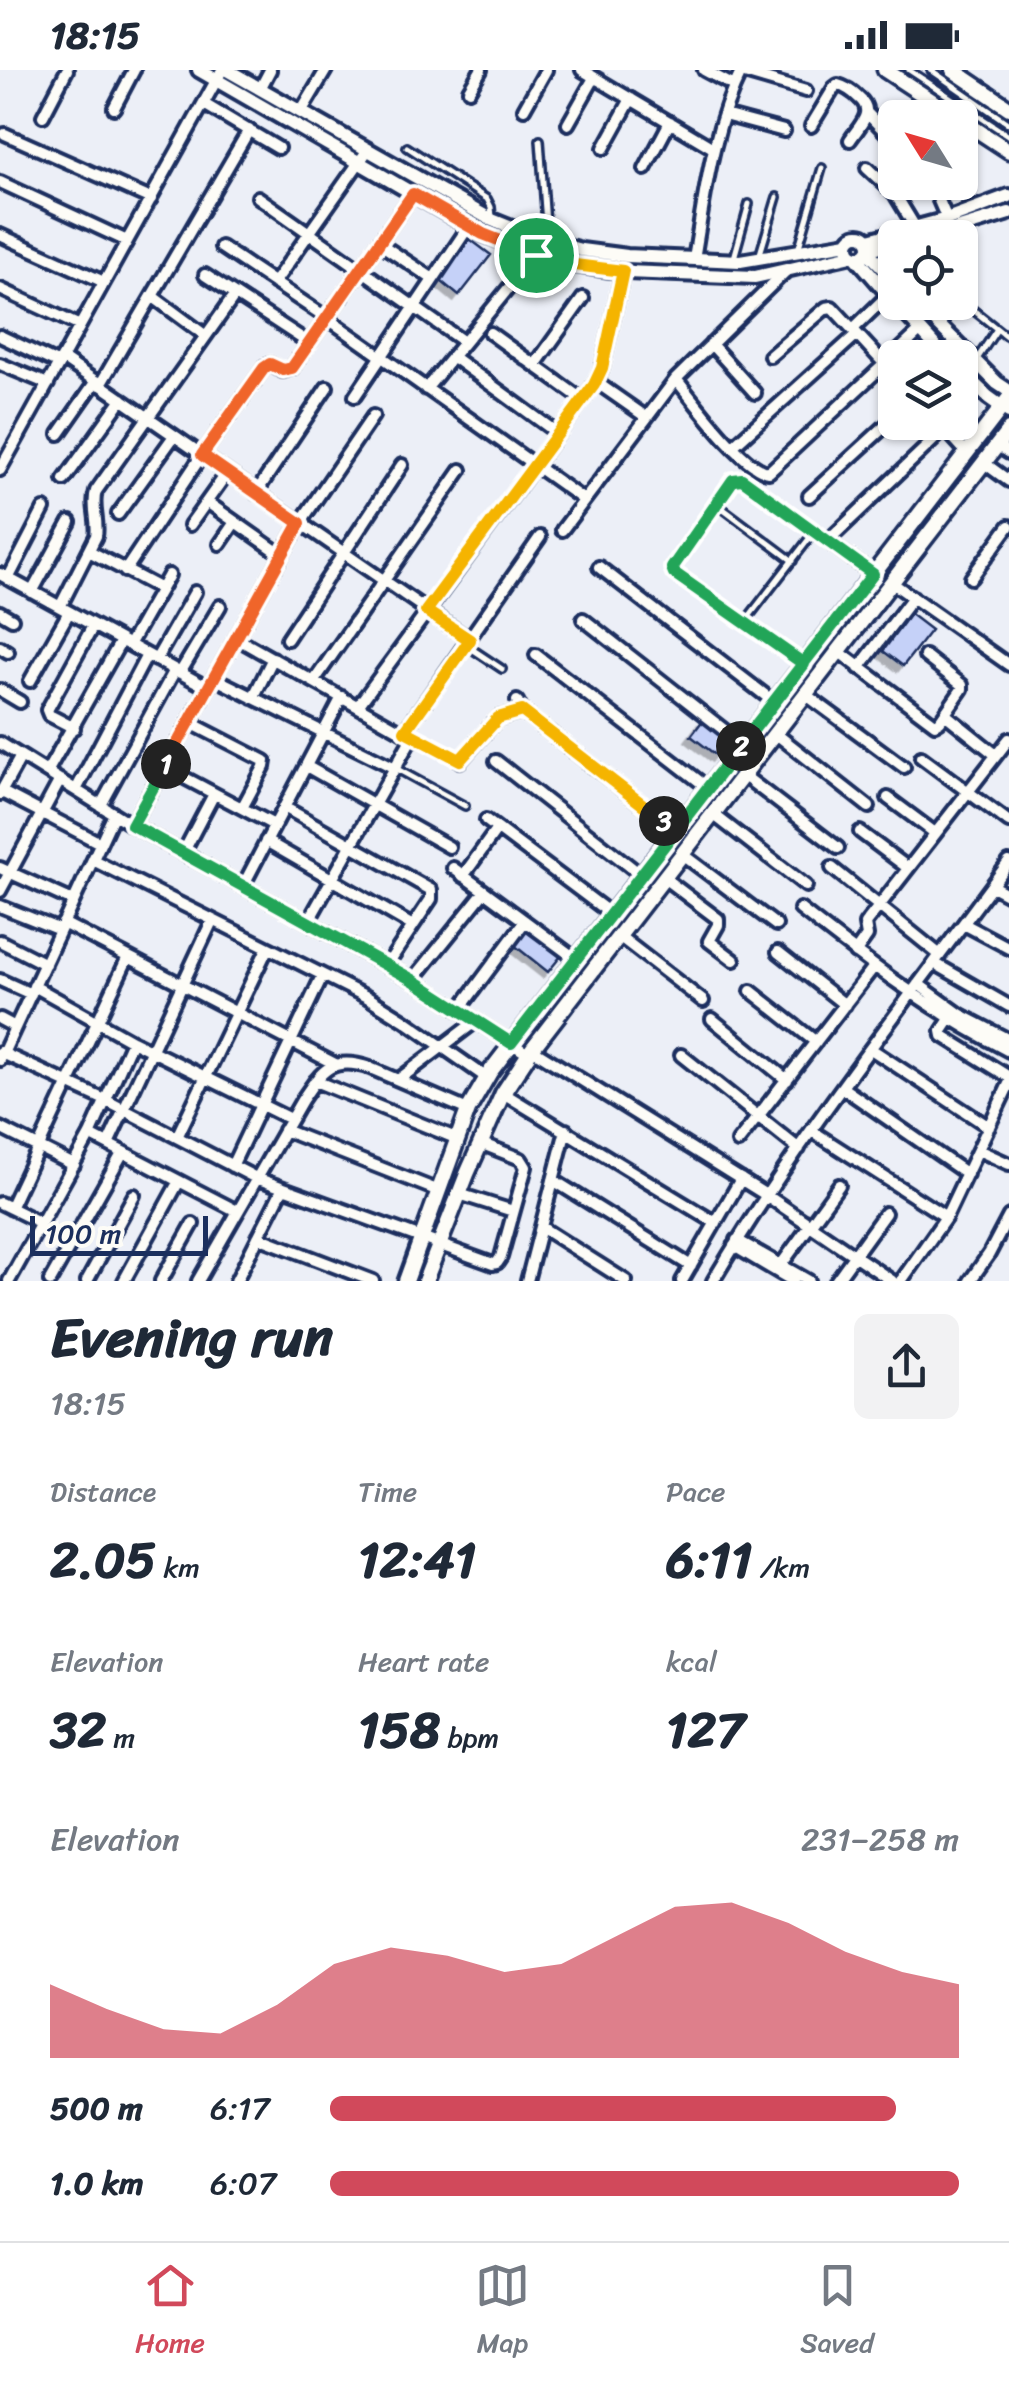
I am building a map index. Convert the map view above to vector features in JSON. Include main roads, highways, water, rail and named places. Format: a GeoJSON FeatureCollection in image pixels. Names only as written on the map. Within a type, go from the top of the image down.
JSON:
{"type":"FeatureCollection","features":[{"type":"Feature","properties":{"kind":"main road"},"geometry":{"type":"LineString","coordinates":[[885,70],[931,100]]}},
{"type":"Feature","properties":{"kind":"main road"},"geometry":{"type":"LineString","coordinates":[[954,70],[975,76],[1009,108]]}},
{"type":"Feature","properties":{"kind":"main road"},"geometry":{"type":"LineString","coordinates":[[978,131],[1009,151]]}},
{"type":"Feature","properties":{"kind":"main road"},"geometry":{"type":"LineString","coordinates":[[406,1281],[468,1110],[487,1078],[1007,402]]}},
{"type":"Feature","properties":{"kind":"main road"},"geometry":{"type":"LineString","coordinates":[[425,1281],[503,1093],[530,1051],[983,462],[1002,449],[1009,430]]}}]}
